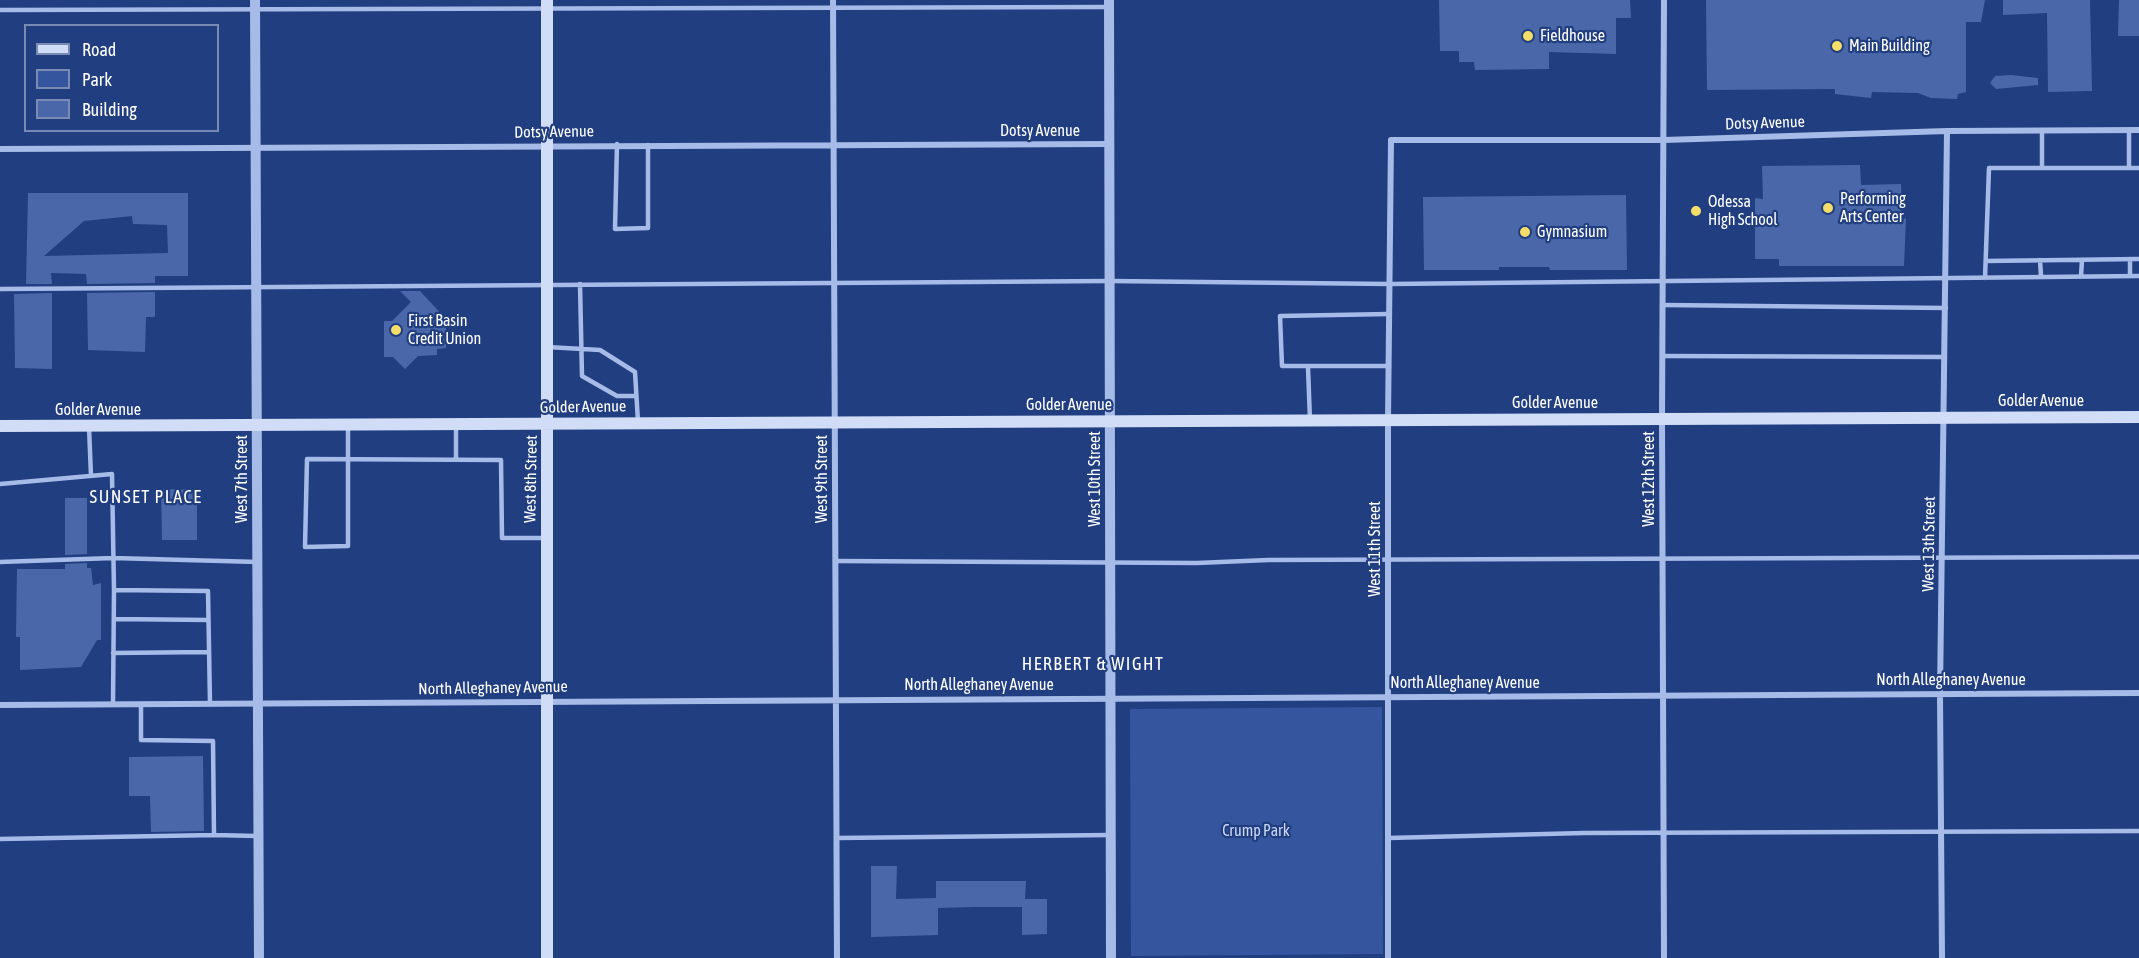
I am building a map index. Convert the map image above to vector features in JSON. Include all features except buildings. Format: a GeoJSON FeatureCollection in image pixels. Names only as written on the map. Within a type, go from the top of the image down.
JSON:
{"type":"FeatureCollection","features":[{"type":"Feature","properties":{"kind":"main road","name":"West 8th Street"},"geometry":{"type":"LineString","coordinates":[[547,4],[547,958]]}},
{"type":"Feature","properties":{"kind":"main road","name":"Golder Avenue"},"geometry":{"type":"LineString","coordinates":[[0,426],[257,427],[638,422],[2139,417]]}},
{"type":"Feature","properties":{"kind":"street","name":"West 12th Street"},"geometry":{"type":"LineString","coordinates":[[1664,0],[1662,419],[1664,958]]}},
{"type":"Feature","properties":{"kind":"street","name":"West 9th Street"},"geometry":{"type":"LineString","coordinates":[[833,3],[837,958]]}},
{"type":"Feature","properties":{"kind":"street","name":"West 7th Street"},"geometry":{"type":"LineString","coordinates":[[255,4],[259,958]]}},
{"type":"Feature","properties":{"kind":"street","name":"West 10th Street"},"geometry":{"type":"LineString","coordinates":[[1109,4],[1111,958]]}},
{"type":"Feature","properties":{"kind":"street","name":"Dotsy Avenue"},"geometry":{"type":"LineString","coordinates":[[1391,140],[1664,140],[1947,131],[2139,130]]}},
{"type":"Feature","properties":{"kind":"street","name":"West 13th Street"},"geometry":{"type":"LineString","coordinates":[[1942,958],[1940,694],[1947,131]]}},
{"type":"Feature","properties":{"kind":"street","name":"West 11th Street"},"geometry":{"type":"LineString","coordinates":[[1388,958],[1388,420],[1391,140]]}},
{"type":"Feature","properties":{"kind":"street","name":"Dotsy Avenue"},"geometry":{"type":"LineString","coordinates":[[0,149],[618,144],[1109,144]]}},
{"type":"Feature","properties":{"kind":"street","name":"North Alleghaney Avenue"},"geometry":{"type":"LineString","coordinates":[[0,705],[2139,693]]}},
{"type":"Feature","properties":{"kind":"lane"},"geometry":{"type":"LineString","coordinates":[[0,10],[255,4],[1109,4]]}},
{"type":"Feature","properties":{"kind":"lane"},"geometry":{"type":"LineString","coordinates":[[2042,130],[2042,167]]}},
{"type":"Feature","properties":{"kind":"lane"},"geometry":{"type":"LineString","coordinates":[[2129,130],[2129,168]]}},
{"type":"Feature","properties":{"kind":"lane"},"geometry":{"type":"LineString","coordinates":[[618,144],[615,229],[648,228],[648,145]]}},
{"type":"Feature","properties":{"kind":"lane"},"geometry":{"type":"LineString","coordinates":[[1985,278],[1989,168],[2139,168]]}},
{"type":"Feature","properties":{"kind":"lane"},"geometry":{"type":"LineString","coordinates":[[2130,259],[2130,276]]}},
{"type":"Feature","properties":{"kind":"lane"},"geometry":{"type":"LineString","coordinates":[[1986,261],[2139,259]]}},
{"type":"Feature","properties":{"kind":"lane"},"geometry":{"type":"LineString","coordinates":[[2040,260],[2041,276]]}},
{"type":"Feature","properties":{"kind":"lane"},"geometry":{"type":"LineString","coordinates":[[2081,276],[2082,260]]}},
{"type":"Feature","properties":{"kind":"lane"},"geometry":{"type":"LineString","coordinates":[[0,289],[1109,281],[1390,284],[2139,276]]}},
{"type":"Feature","properties":{"kind":"lane"},"geometry":{"type":"LineString","coordinates":[[580,285],[582,376],[617,396],[636,396]]}},
{"type":"Feature","properties":{"kind":"lane"},"geometry":{"type":"LineString","coordinates":[[1664,305],[1946,308]]}},
{"type":"Feature","properties":{"kind":"lane"},"geometry":{"type":"LineString","coordinates":[[1389,314],[1280,316],[1282,366],[1389,366]]}},
{"type":"Feature","properties":{"kind":"lane"},"geometry":{"type":"LineString","coordinates":[[547,347],[600,350],[635,372],[638,422]]}},
{"type":"Feature","properties":{"kind":"lane"},"geometry":{"type":"LineString","coordinates":[[1663,356],[1945,357]]}},
{"type":"Feature","properties":{"kind":"lane"},"geometry":{"type":"LineString","coordinates":[[1308,366],[1310,421]]}},
{"type":"Feature","properties":{"kind":"lane"},"geometry":{"type":"LineString","coordinates":[[456,425],[456,460]]}},
{"type":"Feature","properties":{"kind":"lane"},"geometry":{"type":"LineString","coordinates":[[89,426],[91,476]]}},
{"type":"Feature","properties":{"kind":"lane"},"geometry":{"type":"LineString","coordinates":[[348,426],[348,459],[348,546],[305,547],[307,459],[348,459],[456,460],[501,460],[502,538],[547,538]]}},
{"type":"Feature","properties":{"kind":"lane"},"geometry":{"type":"LineString","coordinates":[[0,484],[112,474],[113,704]]}},
{"type":"Feature","properties":{"kind":"lane"},"geometry":{"type":"LineString","coordinates":[[835,561],[1110,562],[1942,556],[2139,557]]}},
{"type":"Feature","properties":{"kind":"lane"},"geometry":{"type":"LineString","coordinates":[[0,562],[113,558],[258,562]]}},
{"type":"Feature","properties":{"kind":"lane"},"geometry":{"type":"LineString","coordinates":[[114,590],[208,591],[210,704]]}},
{"type":"Feature","properties":{"kind":"lane"},"geometry":{"type":"LineString","coordinates":[[114,620],[208,620]]}},
{"type":"Feature","properties":{"kind":"lane"},"geometry":{"type":"LineString","coordinates":[[113,653],[209,652]]}},
{"type":"Feature","properties":{"kind":"lane"},"geometry":{"type":"LineString","coordinates":[[141,704],[141,740],[213,741],[214,835]]}},
{"type":"Feature","properties":{"kind":"lane"},"geometry":{"type":"LineString","coordinates":[[1388,838],[1584,833],[1941,834],[2139,831]]}},
{"type":"Feature","properties":{"kind":"lane"},"geometry":{"type":"LineString","coordinates":[[837,838],[1110,835]]}},
{"type":"Feature","properties":{"kind":"lane"},"geometry":{"type":"LineString","coordinates":[[0,839],[257,836]]}},
{"type":"Feature","properties":{"kind":"green space","name":"Crump Park"},"geometry":{"type":"Polygon","coordinates":[[[1382,707],[1383,954],[1131,956],[1130,709],[1382,707]]]}},
{"type":"Feature","properties":{"kind":"place","name":"Fieldhouse"},"geometry":{"type":"Point","coordinates":[1528,36]}},
{"type":"Feature","properties":{"kind":"place","name":"Main Building"},"geometry":{"type":"Point","coordinates":[1837,46]}},
{"type":"Feature","properties":{"kind":"place","name":"Performing Arts Center"},"geometry":{"type":"Point","coordinates":[1828,208]}},
{"type":"Feature","properties":{"kind":"place","name":"Odessa High School"},"geometry":{"type":"Point","coordinates":[1696,211]}},
{"type":"Feature","properties":{"kind":"place","name":"Gymnasium"},"geometry":{"type":"Point","coordinates":[1525,232]}},
{"type":"Feature","properties":{"kind":"place","name":"First Basin Credit Union"},"geometry":{"type":"Point","coordinates":[396,330]}},
{"type":"Feature","properties":{"kind":"district","name":"SUNSET PLACE"},"geometry":{"type":"Point","coordinates":[146,497]}},
{"type":"Feature","properties":{"kind":"district","name":"HERBERT & WIGHT"},"geometry":{"type":"Point","coordinates":[1093,664]}}]}
